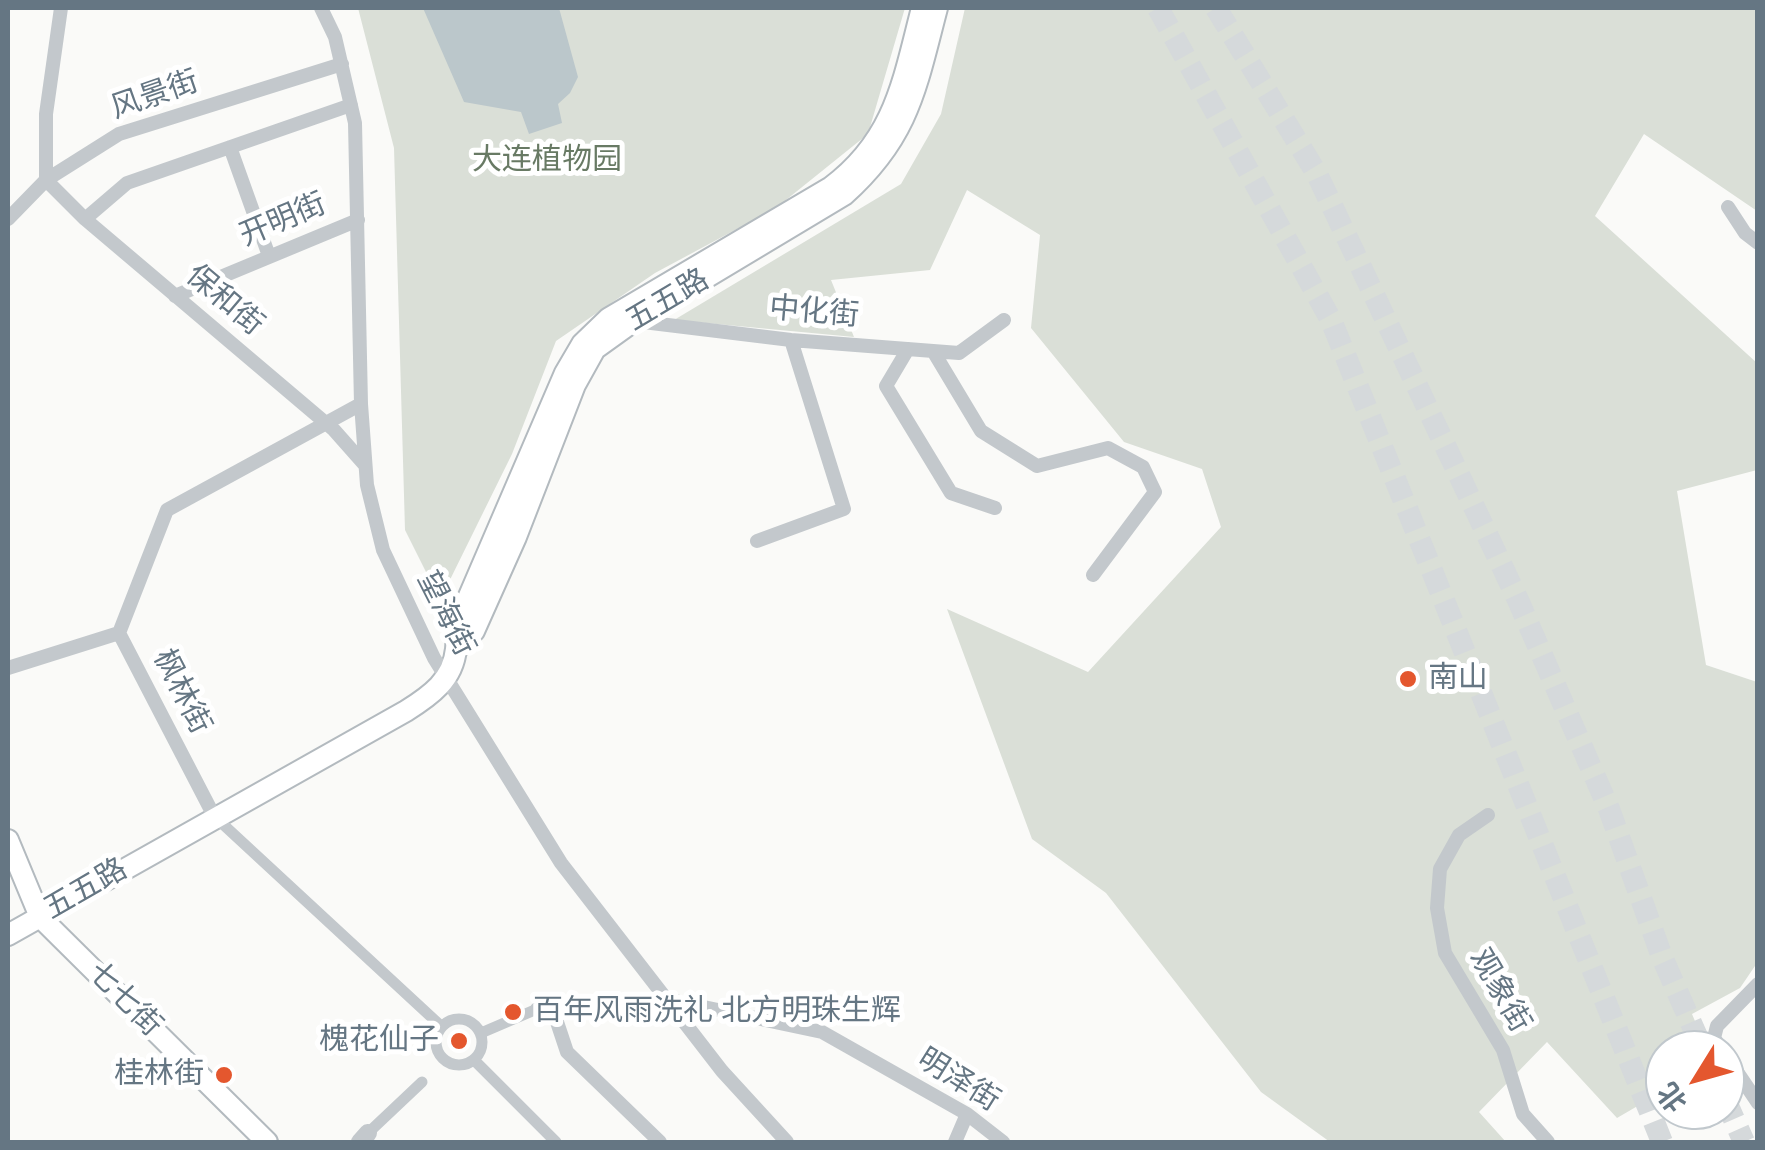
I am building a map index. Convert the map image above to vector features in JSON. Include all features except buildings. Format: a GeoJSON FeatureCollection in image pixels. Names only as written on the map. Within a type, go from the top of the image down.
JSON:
{"type":"FeatureCollection","features":[{"type":"Feature","properties":{"kind":"main road","name":"五五路"},"geometry":{"type":"LineString","coordinates":[[8,935],[429,697],[446,679],[456,650],[457,624],[565,373],[582,344],[609,318],[854,170],[891,118],[922,8]]}},
{"type":"Feature","properties":{"kind":"main road","name":"五五路"},"geometry":{"type":"LineString","coordinates":[[456,650],[474,632],[584,365],[608,337],[836,201],[865,177],[890,147],[908,113],[937,8]]}},
{"type":"Feature","properties":{"kind":"main road","name":"七七街"},"geometry":{"type":"LineString","coordinates":[[8,840],[40,917],[267,1142]]}},
{"type":"Feature","properties":{"kind":"street"},"geometry":{"type":"LineString","coordinates":[[46,180],[46,114],[61,8]]}},
{"type":"Feature","properties":{"kind":"street","name":"望海街"},"geometry":{"type":"LineString","coordinates":[[321,8],[336,37],[355,122],[366,485],[383,550],[446,679],[561,863],[722,1071],[781,1140]]}},
{"type":"Feature","properties":{"kind":"street","name":"风景街"},"geometry":{"type":"LineString","coordinates":[[8,218],[46,180],[119,134],[342,64]]}},
{"type":"Feature","properties":{"kind":"street"},"geometry":{"type":"LineString","coordinates":[[84,219],[126,183],[351,105]]}},
{"type":"Feature","properties":{"kind":"street"},"geometry":{"type":"LineString","coordinates":[[230,147],[269,256]]}},
{"type":"Feature","properties":{"kind":"street","name":"保和街"},"geometry":{"type":"LineString","coordinates":[[46,180],[84,219],[326,423],[365,464]]}},
{"type":"Feature","properties":{"kind":"street"},"geometry":{"type":"LineString","coordinates":[[1728,207],[1745,233],[1758,242]]}},
{"type":"Feature","properties":{"kind":"street","name":"开明街"},"geometry":{"type":"LineString","coordinates":[[175,296],[358,220]]}},
{"type":"Feature","properties":{"kind":"street","name":"中化街"},"geometry":{"type":"LineString","coordinates":[[609,318],[790,340],[959,352],[1004,320]]}},
{"type":"Feature","properties":{"kind":"street"},"geometry":{"type":"LineString","coordinates":[[756,541],[844,509],[790,340]]}},
{"type":"Feature","properties":{"kind":"street"},"geometry":{"type":"LineString","coordinates":[[908,348],[886,386],[951,493],[995,508]]}},
{"type":"Feature","properties":{"kind":"street"},"geometry":{"type":"LineString","coordinates":[[934,351],[981,431],[1037,466],[1108,448],[1143,468],[1155,492],[1093,575]]}},
{"type":"Feature","properties":{"kind":"street","name":"枫林街"},"geometry":{"type":"LineString","coordinates":[[361,404],[167,510],[120,633],[214,816],[441,1026]]}},
{"type":"Feature","properties":{"kind":"street"},"geometry":{"type":"LineString","coordinates":[[8,668],[120,633]]}},
{"type":"Feature","properties":{"kind":"street","name":"观象街"},"geometry":{"type":"LineString","coordinates":[[1488,814],[1459,835],[1440,869],[1437,908],[1445,953],[1503,1050],[1522,1114],[1548,1142]]}},
{"type":"Feature","properties":{"kind":"street"},"geometry":{"type":"LineString","coordinates":[[1716,1030],[1758,984]]}},
{"type":"Feature","properties":{"kind":"street","name":"明泽街"},"geometry":{"type":"LineString","coordinates":[[544,1008],[666,1000],[822,1032],[966,1114],[1003,1142]]}},
{"type":"Feature","properties":{"kind":"street"},"geometry":{"type":"LineString","coordinates":[[481,1033],[544,1008],[567,1052],[660,1142]]}},
{"type":"Feature","properties":{"kind":"street"},"geometry":{"type":"LineString","coordinates":[[463,1018],[474,1023],[481,1033],[483,1043],[474,1060],[464,1065],[440,1065],[436,1038],[441,1026],[463,1018]]}},
{"type":"Feature","properties":{"kind":"street"},"geometry":{"type":"LineString","coordinates":[[474,1060],[556,1142]]}},
{"type":"Feature","properties":{"kind":"street"},"geometry":{"type":"LineString","coordinates":[[364,1138],[422,1082]]}},
{"type":"Feature","properties":{"kind":"street"},"geometry":{"type":"LineString","coordinates":[[955,1142],[966,1114]]}},
{"type":"Feature","properties":{"kind":"green space","name":"大连植物园"},"geometry":{"type":"Polygon","coordinates":[[[358,8],[905,8],[868,134],[776,208],[655,273],[556,341],[512,454],[440,600],[405,530],[394,148],[358,8]]]}},
{"type":"Feature","properties":{"kind":"green space"},"geometry":{"type":"Polygon","coordinates":[[[965,8],[1757,8],[1757,211],[1644,134],[1595,216],[1757,363],[1757,470],[1677,491],[1706,665],[1757,682],[1757,963],[1740,988],[1692,1014],[1699,1030],[1645,1030],[1645,1102],[1617,1118],[1547,1042],[1479,1112],[1506,1142],[1330,1142],[1261,1092],[1106,893],[1032,839],[947,609],[1088,672],[1221,527],[1202,469],[1124,442],[1031,328],[1040,235],[967,190],[930,270],[831,280],[854,337],[674,320],[901,184],[941,114],[965,8]]]}},
{"type":"Feature","properties":{"kind":"shaded area"},"geometry":{"type":"Polygon","coordinates":[[[423,8],[559,8],[578,77],[570,93],[558,104],[562,123],[529,134],[521,112],[464,102],[423,8]]]}},
{"type":"Feature","properties":{"kind":"tunnel"},"geometry":{"type":"LineString","coordinates":[[1158,8],[1331,320],[1662,1142]]}},
{"type":"Feature","properties":{"kind":"tunnel"},"geometry":{"type":"LineString","coordinates":[[1216,8],[1317,174],[1518,600],[1609,809],[1662,957],[1694,1030]]}},
{"type":"Feature","properties":{"kind":"tunnel"},"geometry":{"type":"LineString","coordinates":[[1739,1130],[1744,1142]]}},
{"type":"Feature","properties":{"kind":"place","name":"南山"},"geometry":{"type":"Point","coordinates":[1408,679]}},
{"type":"Feature","properties":{"kind":"place","name":"百年风雨洗礼 北方明珠生辉"},"geometry":{"type":"Point","coordinates":[513,1012]}},
{"type":"Feature","properties":{"kind":"place","name":"槐花仙子"},"geometry":{"type":"Point","coordinates":[459,1041]}},
{"type":"Feature","properties":{"kind":"place","name":"桂林街"},"geometry":{"type":"Point","coordinates":[224,1075]}}]}
